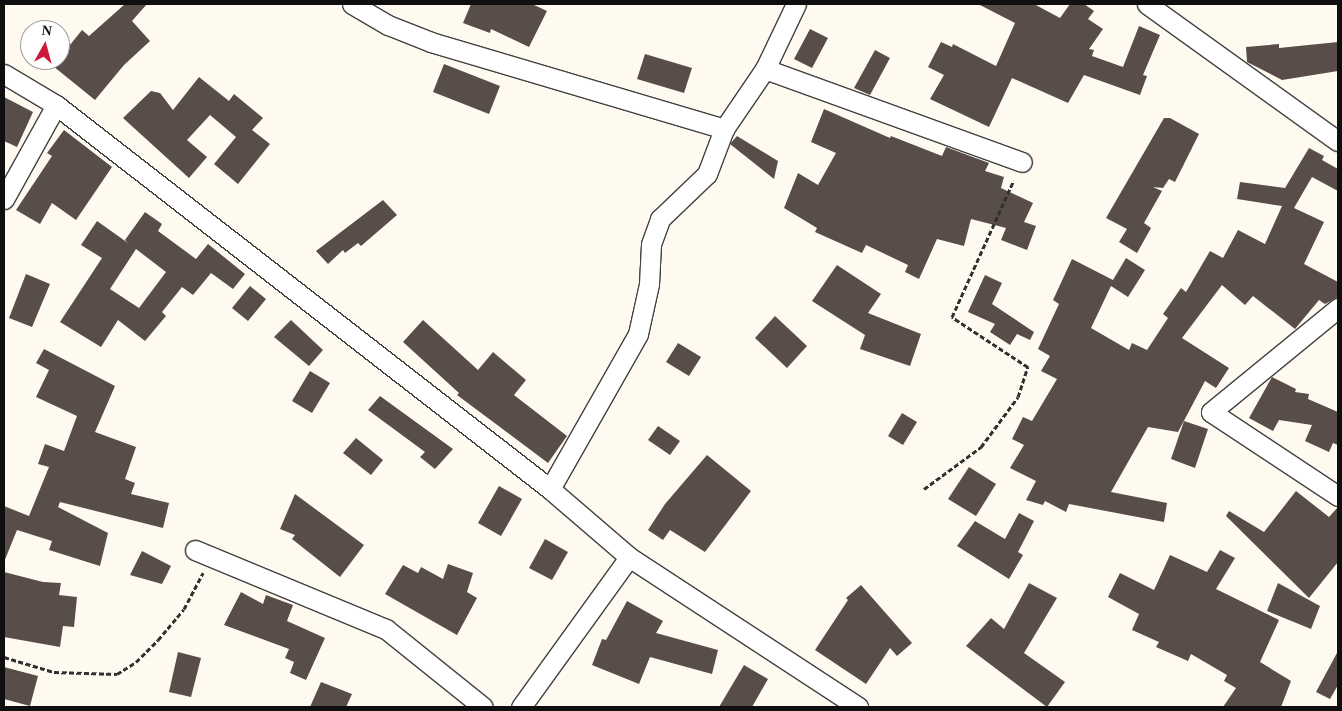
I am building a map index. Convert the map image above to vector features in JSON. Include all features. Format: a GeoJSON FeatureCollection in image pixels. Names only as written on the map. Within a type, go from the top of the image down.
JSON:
{"type":"FeatureCollection","features":[{"type":"Feature","properties":{"kind":"street"},"geometry":{"type":"LineString","coordinates":[[352,4],[388,25],[431,42],[724,129]]}},
{"type":"Feature","properties":{"kind":"street"},"geometry":{"type":"LineString","coordinates":[[550,489],[638,334],[649,284],[651,244],[660,219],[707,174],[724,129],[766,69],[796,4]]}},
{"type":"Feature","properties":{"kind":"street"},"geometry":{"type":"LineString","coordinates":[[1147,4],[1338,142]]}},
{"type":"Feature","properties":{"kind":"street"},"geometry":{"type":"LineString","coordinates":[[766,69],[1022,162]]}},
{"type":"Feature","properties":{"kind":"street"},"geometry":{"type":"LineString","coordinates":[[4,74],[56,105],[550,489],[629,557],[858,707]]}},
{"type":"Feature","properties":{"kind":"street"},"geometry":{"type":"LineString","coordinates":[[4,198],[56,105]]}},
{"type":"Feature","properties":{"kind":"street"},"geometry":{"type":"LineString","coordinates":[[1338,308],[1211,412],[1338,496]]}},
{"type":"Feature","properties":{"kind":"street"},"geometry":{"type":"LineString","coordinates":[[203,554],[386,629],[483,707]]}},
{"type":"Feature","properties":{"kind":"street"},"geometry":{"type":"LineString","coordinates":[[520,707],[629,557]]}},
{"type":"Feature","properties":{"kind":"path"},"geometry":{"type":"LineString","coordinates":[[924,490],[982,447],[1018,397],[1028,367],[952,317],[1022,162]]}},
{"type":"Feature","properties":{"kind":"path"},"geometry":{"type":"LineString","coordinates":[[4,657],[54,672],[116,674],[136,662],[184,609],[203,554]]}},
{"type":"Feature","properties":{"kind":"building"},"geometry":{"type":"Polygon","coordinates":[[[125,4],[147,4],[132,21],[150,41],[124,65],[95,100],[58,70],[70,70],[70,45],[82,30],[89,36],[125,4]]]}},
{"type":"Feature","properties":{"kind":"building"},"geometry":{"type":"Polygon","coordinates":[[[471,4],[532,4],[547,11],[529,47],[491,29],[490,33],[463,23],[471,4]]]}},
{"type":"Feature","properties":{"kind":"building"},"geometry":{"type":"Polygon","coordinates":[[[978,4],[1034,4],[1060,18],[1070,4],[1084,4],[1094,11],[1088,19],[1103,29],[1089,49],[1094,50],[1092,56],[1123,67],[1139,26],[1160,35],[1143,75],[1147,76],[1140,95],[1084,75],[1068,103],[1012,78],[989,127],[930,99],[944,75],[928,67],[941,42],[952,47],[953,44],[996,66],[1015,23],[978,4]]]}},
{"type":"Feature","properties":{"kind":"building"},"geometry":{"type":"Polygon","coordinates":[[[810,29],[828,38],[812,68],[794,59],[810,29]]]}},
{"type":"Feature","properties":{"kind":"building"},"geometry":{"type":"Polygon","coordinates":[[[1338,42],[1338,71],[1282,80],[1247,62],[1246,47],[1279,44],[1279,48],[1338,42]]]}},
{"type":"Feature","properties":{"kind":"building"},"geometry":{"type":"Polygon","coordinates":[[[875,50],[890,58],[870,95],[854,88],[875,50]]]}},
{"type":"Feature","properties":{"kind":"building"},"geometry":{"type":"Polygon","coordinates":[[[645,54],[692,68],[684,93],[637,79],[645,54]]]}},
{"type":"Feature","properties":{"kind":"building"},"geometry":{"type":"Polygon","coordinates":[[[444,64],[500,86],[489,114],[433,92],[444,64]]]}},
{"type":"Feature","properties":{"kind":"building"},"geometry":{"type":"Polygon","coordinates":[[[199,77],[229,101],[234,94],[263,118],[252,130],[270,144],[238,184],[214,164],[236,137],[210,115],[187,140],[207,157],[189,178],[123,118],[151,91],[160,93],[173,110],[199,77]]]}},
{"type":"Feature","properties":{"kind":"building"},"geometry":{"type":"Polygon","coordinates":[[[4,97],[33,112],[17,147],[4,141],[4,97]]]}},
{"type":"Feature","properties":{"kind":"building"},"geometry":{"type":"Polygon","coordinates":[[[824,109],[890,138],[891,136],[942,156],[946,147],[989,163],[985,171],[1004,177],[1001,188],[1033,203],[1024,222],[1036,226],[1027,250],[1001,240],[1006,228],[971,219],[964,246],[937,239],[919,279],[905,272],[908,265],[866,245],[862,253],[815,232],[817,228],[784,208],[798,173],[818,185],[836,153],[811,142],[824,109]]]}},
{"type":"Feature","properties":{"kind":"building"},"geometry":{"type":"Polygon","coordinates":[[[1164,118],[1170,118],[1199,134],[1175,182],[1169,179],[1163,188],[1153,187],[1162,191],[1144,223],[1151,228],[1137,253],[1119,242],[1127,229],[1106,218],[1164,118]]]}},
{"type":"Feature","properties":{"kind":"building"},"geometry":{"type":"Polygon","coordinates":[[[64,130],[112,167],[76,220],[52,203],[40,224],[16,210],[52,156],[47,153],[64,130]]]}},
{"type":"Feature","properties":{"kind":"building"},"geometry":{"type":"Polygon","coordinates":[[[737,136],[778,161],[774,179],[730,144],[737,136]]]}},
{"type":"Feature","properties":{"kind":"building"},"geometry":{"type":"Polygon","coordinates":[[[1309,148],[1324,156],[1322,160],[1338,169],[1338,191],[1312,177],[1294,208],[1324,222],[1304,264],[1338,282],[1338,297],[1325,304],[1319,300],[1295,329],[1253,296],[1245,305],[1222,285],[1182,338],[1229,368],[1216,388],[1205,381],[1178,432],[1148,427],[1111,492],[1167,503],[1164,522],[1069,504],[1066,512],[1045,501],[1043,505],[1026,500],[1036,481],[1010,468],[1024,445],[1012,439],[1023,417],[1032,421],[1057,379],[1041,371],[1050,356],[1038,349],[1059,304],[1053,300],[1072,259],[1113,280],[1126,258],[1145,270],[1128,297],[1111,286],[1091,328],[1129,350],[1132,343],[1147,350],[1168,318],[1163,314],[1181,288],[1186,292],[1210,251],[1223,258],[1238,230],[1265,244],[1282,206],[1237,199],[1240,182],[1285,188],[1309,148]]]}},
{"type":"Feature","properties":{"kind":"building"},"geometry":{"type":"Polygon","coordinates":[[[383,200],[397,215],[361,246],[358,243],[345,253],[343,250],[328,264],[316,251],[383,200]]]}},
{"type":"Feature","properties":{"kind":"building"},"geometry":{"type":"Polygon","coordinates":[[[145,212],[162,224],[158,231],[196,259],[208,244],[245,274],[233,289],[211,273],[193,295],[182,287],[162,312],[166,316],[145,341],[118,320],[101,347],[60,322],[102,258],[81,245],[97,221],[128,243],[125,240],[145,212]],[[136,249],[110,289],[139,308],[166,272],[136,249]]]}},
{"type":"Feature","properties":{"kind":"building"},"geometry":{"type":"Polygon","coordinates":[[[837,265],[881,294],[868,313],[921,334],[910,366],[860,349],[865,335],[812,301],[837,265]]]}},
{"type":"Feature","properties":{"kind":"building"},"geometry":{"type":"Polygon","coordinates":[[[26,274],[50,284],[32,327],[9,318],[26,274]]]}},
{"type":"Feature","properties":{"kind":"building"},"geometry":{"type":"Polygon","coordinates":[[[985,275],[1002,283],[992,304],[1034,332],[1030,340],[1017,334],[1010,345],[990,332],[995,324],[968,312],[985,275]]]}},
{"type":"Feature","properties":{"kind":"building"},"geometry":{"type":"Polygon","coordinates":[[[250,286],[266,299],[248,321],[232,308],[250,286]]]}},
{"type":"Feature","properties":{"kind":"building"},"geometry":{"type":"Polygon","coordinates":[[[775,316],[807,346],[787,368],[755,338],[775,316]]]}},
{"type":"Feature","properties":{"kind":"building"},"geometry":{"type":"Polygon","coordinates":[[[291,320],[323,350],[309,366],[274,337],[291,320]]]}},
{"type":"Feature","properties":{"kind":"building"},"geometry":{"type":"Polygon","coordinates":[[[423,320],[478,370],[493,352],[526,380],[514,395],[567,436],[548,463],[457,395],[459,393],[403,342],[423,320]]]}},
{"type":"Feature","properties":{"kind":"building"},"geometry":{"type":"Polygon","coordinates":[[[678,343],[701,357],[689,376],[666,362],[678,343]]]}},
{"type":"Feature","properties":{"kind":"building"},"geometry":{"type":"Polygon","coordinates":[[[44,349],[115,386],[95,432],[136,447],[125,479],[135,483],[131,494],[169,503],[163,528],[60,502],[58,507],[108,533],[100,566],[49,550],[52,541],[17,530],[4,562],[4,506],[29,516],[49,467],[38,464],[45,444],[64,451],[77,416],[36,397],[49,370],[36,363],[44,349]]]}},
{"type":"Feature","properties":{"kind":"building"},"geometry":{"type":"Polygon","coordinates":[[[310,371],[330,383],[312,413],[292,401],[310,371]]]}},
{"type":"Feature","properties":{"kind":"building"},"geometry":{"type":"Polygon","coordinates":[[[1272,377],[1296,389],[1295,392],[1309,394],[1308,399],[1338,412],[1338,445],[1333,443],[1329,452],[1305,441],[1312,425],[1279,420],[1273,431],[1249,418],[1272,377]]]}},
{"type":"Feature","properties":{"kind":"building"},"geometry":{"type":"Polygon","coordinates":[[[380,396],[453,449],[435,469],[420,457],[425,452],[368,410],[380,396]]]}},
{"type":"Feature","properties":{"kind":"building"},"geometry":{"type":"Polygon","coordinates":[[[902,413],[917,422],[903,445],[888,436],[902,413]]]}},
{"type":"Feature","properties":{"kind":"building"},"geometry":{"type":"Polygon","coordinates":[[[1184,421],[1208,429],[1195,468],[1171,459],[1184,421]]]}},
{"type":"Feature","properties":{"kind":"building"},"geometry":{"type":"Polygon","coordinates":[[[658,426],[680,441],[670,455],[648,440],[658,426]]]}},
{"type":"Feature","properties":{"kind":"building"},"geometry":{"type":"Polygon","coordinates":[[[356,438],[383,460],[371,475],[343,453],[356,438]]]}},
{"type":"Feature","properties":{"kind":"building"},"geometry":{"type":"Polygon","coordinates":[[[707,455],[751,491],[705,552],[670,530],[663,540],[648,530],[665,504],[707,455]]]}},
{"type":"Feature","properties":{"kind":"building"},"geometry":{"type":"Polygon","coordinates":[[[969,467],[996,484],[976,516],[948,499],[969,467]]]}},
{"type":"Feature","properties":{"kind":"building"},"geometry":{"type":"Polygon","coordinates":[[[499,486],[522,499],[501,536],[478,523],[499,486]]]}},
{"type":"Feature","properties":{"kind":"building"},"geometry":{"type":"Polygon","coordinates":[[[1296,491],[1329,517],[1338,507],[1338,562],[1309,598],[1226,516],[1229,511],[1264,532],[1296,491]]]}},
{"type":"Feature","properties":{"kind":"building"},"geometry":{"type":"Polygon","coordinates":[[[295,494],[364,545],[340,577],[292,539],[295,535],[280,529],[295,494]]]}},
{"type":"Feature","properties":{"kind":"building"},"geometry":{"type":"Polygon","coordinates":[[[1019,513],[1034,521],[1018,552],[1023,555],[1009,579],[957,546],[975,521],[1005,539],[1019,513]]]}},
{"type":"Feature","properties":{"kind":"building"},"geometry":{"type":"Polygon","coordinates":[[[545,539],[568,552],[552,580],[529,568],[545,539]]]}},
{"type":"Feature","properties":{"kind":"building"},"geometry":{"type":"Polygon","coordinates":[[[1220,550],[1235,558],[1216,589],[1279,620],[1260,662],[1291,681],[1281,707],[1223,707],[1236,688],[1224,681],[1227,675],[1191,654],[1188,661],[1156,647],[1159,642],[1132,630],[1139,614],[1108,597],[1120,573],[1154,590],[1170,555],[1207,572],[1220,550]]]}},
{"type":"Feature","properties":{"kind":"building"},"geometry":{"type":"Polygon","coordinates":[[[142,551],[171,566],[162,584],[130,575],[142,551]]]}},
{"type":"Feature","properties":{"kind":"building"},"geometry":{"type":"Polygon","coordinates":[[[448,564],[473,573],[467,592],[477,598],[457,635],[385,594],[403,565],[418,573],[421,567],[443,579],[448,564]]]}},
{"type":"Feature","properties":{"kind":"building"},"geometry":{"type":"Polygon","coordinates":[[[4,572],[43,582],[61,583],[59,595],[77,597],[74,627],[63,626],[60,647],[4,637],[4,572]]]}},
{"type":"Feature","properties":{"kind":"building"},"geometry":{"type":"Polygon","coordinates":[[[1029,583],[1057,598],[1024,653],[1065,682],[1047,707],[966,646],[991,618],[1004,629],[1029,583]]]}},
{"type":"Feature","properties":{"kind":"building"},"geometry":{"type":"Polygon","coordinates":[[[1278,583],[1320,606],[1311,629],[1267,611],[1278,583]]]}},
{"type":"Feature","properties":{"kind":"building"},"geometry":{"type":"Polygon","coordinates":[[[861,585],[912,643],[897,656],[890,648],[866,684],[815,650],[848,600],[846,598],[861,585]]]}},
{"type":"Feature","properties":{"kind":"building"},"geometry":{"type":"Polygon","coordinates":[[[241,592],[263,604],[266,595],[293,605],[287,621],[325,638],[306,680],[290,673],[294,662],[285,658],[289,649],[224,625],[241,592]]]}},
{"type":"Feature","properties":{"kind":"building"},"geometry":{"type":"Polygon","coordinates":[[[627,601],[663,621],[656,633],[718,650],[712,674],[650,657],[639,684],[592,665],[602,639],[606,640],[627,601]]]}},
{"type":"Feature","properties":{"kind":"building"},"geometry":{"type":"Polygon","coordinates":[[[1338,651],[1338,685],[1330,699],[1316,692],[1338,651]]]}},
{"type":"Feature","properties":{"kind":"building"},"geometry":{"type":"Polygon","coordinates":[[[178,652],[201,658],[191,697],[169,692],[178,652]]]}},
{"type":"Feature","properties":{"kind":"building"},"geometry":{"type":"Polygon","coordinates":[[[744,665],[768,679],[752,707],[719,707],[744,665]]]}},
{"type":"Feature","properties":{"kind":"building"},"geometry":{"type":"Polygon","coordinates":[[[4,667],[38,676],[30,706],[4,699],[4,667]]]}},
{"type":"Feature","properties":{"kind":"building"},"geometry":{"type":"Polygon","coordinates":[[[321,682],[352,694],[346,707],[310,707],[321,682]]]}}]}
